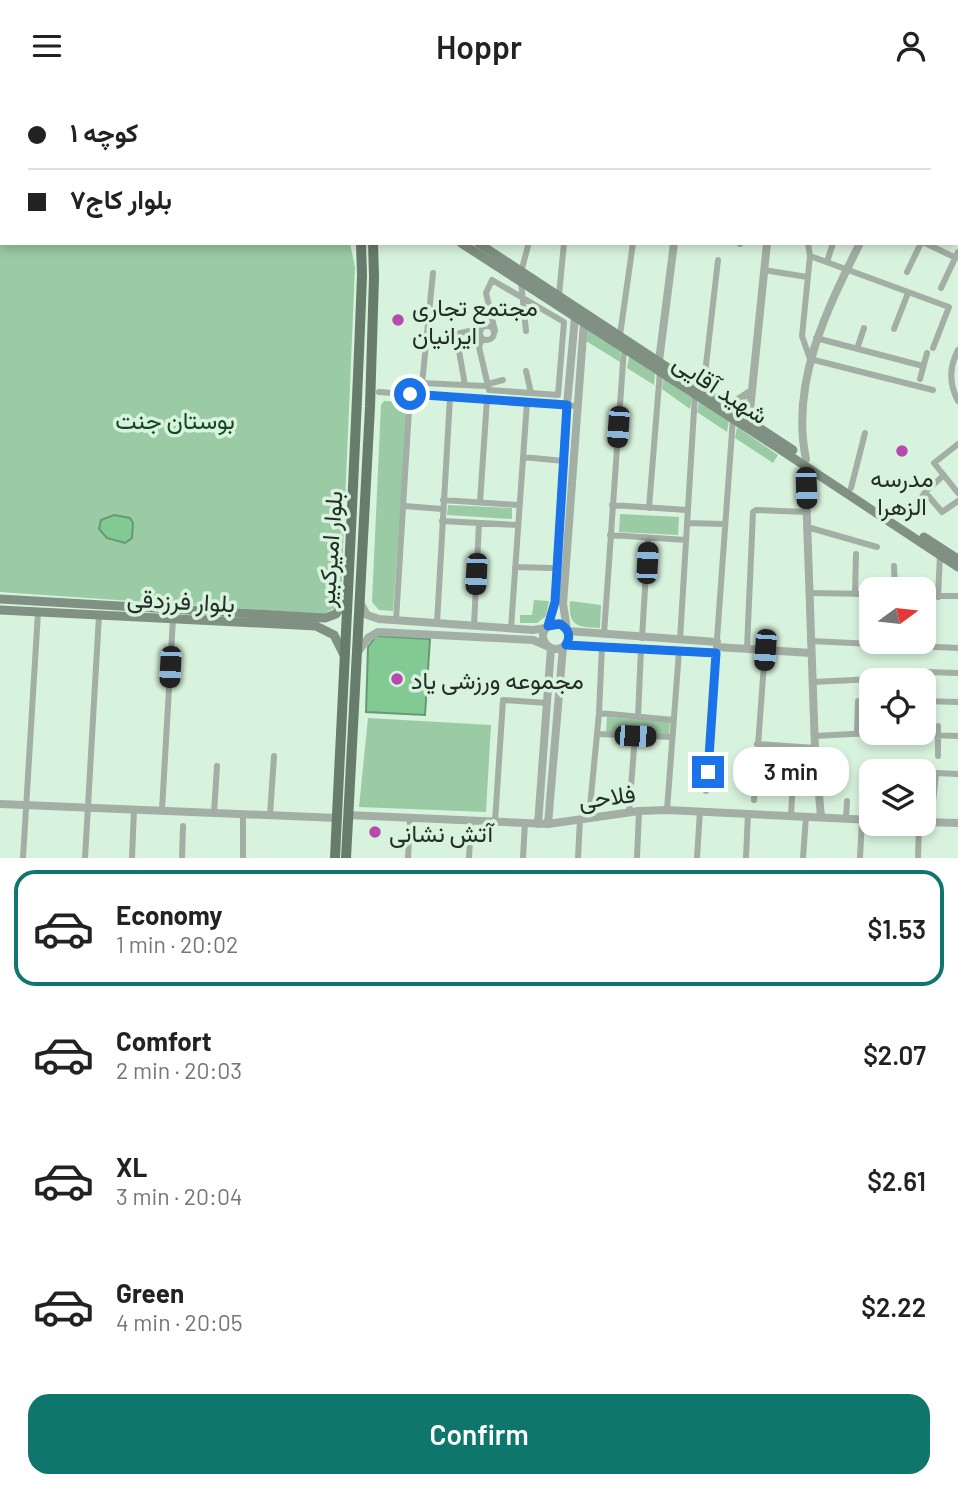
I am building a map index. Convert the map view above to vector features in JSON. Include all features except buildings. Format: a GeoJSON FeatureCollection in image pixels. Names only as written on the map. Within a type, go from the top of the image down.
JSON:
{"type":"FeatureCollection","features":[{"type":"Feature","properties":{"kind":"main road","name":"بلوار امیرکبیر"},"geometry":{"type":"LineString","coordinates":[[335,858],[358,406],[361,245]]}},
{"type":"Feature","properties":{"kind":"main road","name":"بلوار امیرکبیر"},"geometry":{"type":"LineString","coordinates":[[346,858],[370,407],[373,245]]}},
{"type":"Feature","properties":{"kind":"main road","name":"شهید آقایی"},"geometry":{"type":"LineString","coordinates":[[465,245],[559,295],[659,361],[733,418],[851,488],[958,567]]}},
{"type":"Feature","properties":{"kind":"main road","name":"شهید آقایی"},"geometry":{"type":"LineString","coordinates":[[481,245],[579,320],[660,371],[749,420],[806,462],[958,559]]}},
{"type":"Feature","properties":{"kind":"main road"},"geometry":{"type":"LineString","coordinates":[[358,406],[370,407]]}},
{"type":"Feature","properties":{"kind":"main road"},"geometry":{"type":"LineString","coordinates":[[344,656],[334,635],[317,622],[336,614],[347,597]]}},
{"type":"Feature","properties":{"kind":"main road","name":"بلوار فرزدقی"},"geometry":{"type":"LineString","coordinates":[[0,599],[317,622]]}},
{"type":"Feature","properties":{"kind":"main road","name":"بلوار فرزدقی"},"geometry":{"type":"LineString","coordinates":[[0,610],[173,619],[317,622]]}},
{"type":"Feature","properties":{"kind":"street"},"geometry":{"type":"LineString","coordinates":[[559,295],[564,245]]}},
{"type":"Feature","properties":{"kind":"street"},"geometry":{"type":"LineString","coordinates":[[620,335],[633,245]]}},
{"type":"Feature","properties":{"kind":"street"},"geometry":{"type":"LineString","coordinates":[[659,361],[674,245]]}},
{"type":"Feature","properties":{"kind":"street"},"geometry":{"type":"LineString","coordinates":[[749,420],[767,245]]}},
{"type":"Feature","properties":{"kind":"street"},"geometry":{"type":"LineString","coordinates":[[808,245],[810,256],[802,336],[810,359]]}},
{"type":"Feature","properties":{"kind":"street"},"geometry":{"type":"LineString","coordinates":[[827,262],[832,245]]}},
{"type":"Feature","properties":{"kind":"street"},"geometry":{"type":"LineString","coordinates":[[821,817],[814,736],[806,462],[802,440],[810,359],[816,338],[859,245]]}},
{"type":"Feature","properties":{"kind":"street"},"geometry":{"type":"LineString","coordinates":[[907,272],[922,245]]}},
{"type":"Feature","properties":{"kind":"street"},"geometry":{"type":"LineString","coordinates":[[928,245],[957,256],[941,288]]}},
{"type":"Feature","properties":{"kind":"street"},"geometry":{"type":"LineString","coordinates":[[526,331],[521,277],[528,246]]}},
{"type":"Feature","properties":{"kind":"street"},"geometry":{"type":"LineString","coordinates":[[810,256],[949,307],[920,379]]}},
{"type":"Feature","properties":{"kind":"street"},"geometry":{"type":"LineString","coordinates":[[680,640],[687,510],[699,392],[718,260]]}},
{"type":"Feature","properties":{"kind":"street"},"geometry":{"type":"LineString","coordinates":[[764,270],[807,277]]}},
{"type":"Feature","properties":{"kind":"street"},"geometry":{"type":"LineString","coordinates":[[421,395],[433,273]]}},
{"type":"Feature","properties":{"kind":"street"},"geometry":{"type":"LineString","coordinates":[[492,280],[521,297],[564,322],[558,395],[489,390],[486,385],[479,348],[482,339],[480,332],[482,328],[489,326],[495,331],[486,293],[492,280]]}},
{"type":"Feature","properties":{"kind":"street"},"geometry":{"type":"LineString","coordinates":[[894,329],[908,293]]}},
{"type":"Feature","properties":{"kind":"street"},"geometry":{"type":"LineString","coordinates":[[566,513],[564,461],[567,405],[579,320]]}},
{"type":"Feature","properties":{"kind":"street"},"geometry":{"type":"LineString","coordinates":[[538,824],[561,661],[569,637],[559,603],[577,406],[579,320]]}},
{"type":"Feature","properties":{"kind":"street"},"geometry":{"type":"LineString","coordinates":[[856,349],[864,328]]}},
{"type":"Feature","properties":{"kind":"street"},"geometry":{"type":"LineString","coordinates":[[465,385],[456,334],[474,330]]}},
{"type":"Feature","properties":{"kind":"street"},"geometry":{"type":"LineString","coordinates":[[816,338],[923,366]]}},
{"type":"Feature","properties":{"kind":"street"},"geometry":{"type":"LineString","coordinates":[[604,634],[624,348]]}},
{"type":"Feature","properties":{"kind":"street"},"geometry":{"type":"LineString","coordinates":[[958,350],[951,389],[958,401]]}},
{"type":"Feature","properties":{"kind":"street"},"geometry":{"type":"LineString","coordinates":[[810,359],[933,390]]}},
{"type":"Feature","properties":{"kind":"street"},"geometry":{"type":"LineString","coordinates":[[526,371],[531,393]]}},
{"type":"Feature","properties":{"kind":"street"},"geometry":{"type":"LineString","coordinates":[[649,508],[660,371]]}},
{"type":"Feature","properties":{"kind":"street"},"geometry":{"type":"LineString","coordinates":[[422,383],[486,385],[503,380]]}},
{"type":"Feature","properties":{"kind":"street"},"geometry":{"type":"LineString","coordinates":[[379,392],[577,406]]}},
{"type":"Feature","properties":{"kind":"street"},"geometry":{"type":"LineString","coordinates":[[727,407],[750,392]]}},
{"type":"Feature","properties":{"kind":"street"},"geometry":{"type":"LineString","coordinates":[[396,620],[410,394]]}},
{"type":"Feature","properties":{"kind":"street"},"geometry":{"type":"LineString","coordinates":[[437,623],[450,397]]}},
{"type":"Feature","properties":{"kind":"street"},"geometry":{"type":"LineString","coordinates":[[480,502],[487,399]]}},
{"type":"Feature","properties":{"kind":"street"},"geometry":{"type":"LineString","coordinates":[[511,628],[527,402]]}},
{"type":"Feature","properties":{"kind":"street"},"geometry":{"type":"LineString","coordinates":[[706,791],[733,418]]}},
{"type":"Feature","properties":{"kind":"street"},"geometry":{"type":"LineString","coordinates":[[851,488],[865,432]]}},
{"type":"Feature","properties":{"kind":"street"},"geometry":{"type":"LineString","coordinates":[[792,450],[797,448],[802,440]]}},
{"type":"Feature","properties":{"kind":"street"},"geometry":{"type":"LineString","coordinates":[[958,444],[934,463],[958,493]]}},
{"type":"Feature","properties":{"kind":"street"},"geometry":{"type":"LineString","coordinates":[[523,457],[564,461]]}},
{"type":"Feature","properties":{"kind":"street"},"geometry":{"type":"LineString","coordinates":[[916,506],[925,492],[944,475]]}},
{"type":"Feature","properties":{"kind":"street"},"geometry":{"type":"LineString","coordinates":[[949,482],[958,476]]}},
{"type":"Feature","properties":{"kind":"street"},"geometry":{"type":"LineString","coordinates":[[925,492],[942,512],[958,501]]}},
{"type":"Feature","properties":{"kind":"street"},"geometry":{"type":"LineString","coordinates":[[443,500],[518,505]]}},
{"type":"Feature","properties":{"kind":"street"},"geometry":{"type":"LineString","coordinates":[[612,505],[687,510]]}},
{"type":"Feature","properties":{"kind":"street"},"geometry":{"type":"LineString","coordinates":[[404,506],[442,509]]}},
{"type":"Feature","properties":{"kind":"street"},"geometry":{"type":"LineString","coordinates":[[747,649],[754,510],[806,512]]}},
{"type":"Feature","properties":{"kind":"street"},"geometry":{"type":"LineString","coordinates":[[442,521],[517,525]]}},
{"type":"Feature","properties":{"kind":"street"},"geometry":{"type":"LineString","coordinates":[[474,626],[479,523]]}},
{"type":"Feature","properties":{"kind":"street"},"geometry":{"type":"LineString","coordinates":[[687,523],[724,524]]}},
{"type":"Feature","properties":{"kind":"street"},"geometry":{"type":"LineString","coordinates":[[807,527],[877,547]]}},
{"type":"Feature","properties":{"kind":"street"},"geometry":{"type":"LineString","coordinates":[[610,535],[686,540]]}},
{"type":"Feature","properties":{"kind":"street"},"geometry":{"type":"LineString","coordinates":[[642,638],[648,538]]}},
{"type":"Feature","properties":{"kind":"street"},"geometry":{"type":"LineString","coordinates":[[855,594],[856,554]]}},
{"type":"Feature","properties":{"kind":"street"},"geometry":{"type":"LineString","coordinates":[[940,555],[938,597],[958,597]]}},
{"type":"Feature","properties":{"kind":"street"},"geometry":{"type":"LineString","coordinates":[[894,566],[894,577]]}},
{"type":"Feature","properties":{"kind":"street"},"geometry":{"type":"LineString","coordinates":[[515,567],[551,568]]}},
{"type":"Feature","properties":{"kind":"street"},"geometry":{"type":"LineString","coordinates":[[809,593],[859,594]]}},
{"type":"Feature","properties":{"kind":"street"},"geometry":{"type":"LineString","coordinates":[[359,600],[367,615],[379,619],[533,630],[560,624],[567,630],[579,633],[811,653]]}},
{"type":"Feature","properties":{"kind":"street"},"geometry":{"type":"LineString","coordinates":[[548,824],[550,738],[547,703],[550,648],[543,638],[559,603]]}},
{"type":"Feature","properties":{"kind":"street"},"geometry":{"type":"LineString","coordinates":[[23,858],[38,612]]}},
{"type":"Feature","properties":{"kind":"street"},"geometry":{"type":"LineString","coordinates":[[85,858],[99,615]]}},
{"type":"Feature","properties":{"kind":"street"},"geometry":{"type":"LineString","coordinates":[[162,810],[173,619]]}},
{"type":"Feature","properties":{"kind":"street"},"geometry":{"type":"LineString","coordinates":[[379,619],[376,625],[379,632]]}},
{"type":"Feature","properties":{"kind":"street"},"geometry":{"type":"LineString","coordinates":[[416,634],[417,622]]}},
{"type":"Feature","properties":{"kind":"street"},"geometry":{"type":"LineString","coordinates":[[533,630],[539,635],[533,641]]}},
{"type":"Feature","properties":{"kind":"street"},"geometry":{"type":"LineString","coordinates":[[356,655],[369,638],[379,632],[533,641],[550,648],[578,644],[679,651],[717,647]]}},
{"type":"Feature","properties":{"kind":"street"},"geometry":{"type":"LineString","coordinates":[[578,644],[575,637],[579,633]]}},
{"type":"Feature","properties":{"kind":"street"},"geometry":{"type":"LineString","coordinates":[[660,650],[661,638]]}},
{"type":"Feature","properties":{"kind":"street"},"geometry":{"type":"LineString","coordinates":[[810,641],[958,648]]}},
{"type":"Feature","properties":{"kind":"street"},"geometry":{"type":"LineString","coordinates":[[578,858],[597,734],[602,646]]}},
{"type":"Feature","properties":{"kind":"street"},"geometry":{"type":"LineString","coordinates":[[638,717],[641,649]]}},
{"type":"Feature","properties":{"kind":"street"},"geometry":{"type":"LineString","coordinates":[[754,800],[765,650]]}},
{"type":"Feature","properties":{"kind":"street"},"geometry":{"type":"LineString","coordinates":[[667,810],[679,651]]}},
{"type":"Feature","properties":{"kind":"street"},"geometry":{"type":"LineString","coordinates":[[550,660],[556,655],[561,661]]}},
{"type":"Feature","properties":{"kind":"street"},"geometry":{"type":"LineString","coordinates":[[812,682],[896,674],[958,673]]}},
{"type":"Feature","properties":{"kind":"street"},"geometry":{"type":"LineString","coordinates":[[495,822],[503,700],[547,703]]}},
{"type":"Feature","properties":{"kind":"street"},"geometry":{"type":"LineString","coordinates":[[814,736],[857,732],[859,701]]}},
{"type":"Feature","properties":{"kind":"street"},"geometry":{"type":"LineString","coordinates":[[936,701],[958,702]]}},
{"type":"Feature","properties":{"kind":"street"},"geometry":{"type":"LineString","coordinates":[[599,713],[674,720]]}},
{"type":"Feature","properties":{"kind":"street"},"geometry":{"type":"LineString","coordinates":[[938,726],[938,756]]}},
{"type":"Feature","properties":{"kind":"street"},"geometry":{"type":"LineString","coordinates":[[597,734],[673,734]]}},
{"type":"Feature","properties":{"kind":"street"},"geometry":{"type":"LineString","coordinates":[[937,735],[958,736]]}},
{"type":"Feature","properties":{"kind":"street"},"geometry":{"type":"LineString","coordinates":[[629,812],[635,736]]}},
{"type":"Feature","properties":{"kind":"street"},"geometry":{"type":"LineString","coordinates":[[757,744],[815,748]]}},
{"type":"Feature","properties":{"kind":"street"},"geometry":{"type":"LineString","coordinates":[[791,815],[795,747]]}},
{"type":"Feature","properties":{"kind":"street"},"geometry":{"type":"LineString","coordinates":[[270,815],[274,756]]}},
{"type":"Feature","properties":{"kind":"street"},"geometry":{"type":"LineString","coordinates":[[215,813],[217,766]]}},
{"type":"Feature","properties":{"kind":"street"},"geometry":{"type":"LineString","coordinates":[[936,773],[958,775]]}},
{"type":"Feature","properties":{"kind":"street"},"geometry":{"type":"LineString","coordinates":[[846,819],[847,801]]}},
{"type":"Feature","properties":{"kind":"street"},"geometry":{"type":"LineString","coordinates":[[0,804],[337,818]]}},
{"type":"Feature","properties":{"kind":"street"},"geometry":{"type":"LineString","coordinates":[[132,858],[134,809]]}},
{"type":"Feature","properties":{"kind":"street","name":"فلاحی"},"geometry":{"type":"LineString","coordinates":[[348,815],[548,824],[629,812],[667,810],[859,820]]}},
{"type":"Feature","properties":{"kind":"street"},"geometry":{"type":"LineString","coordinates":[[637,858],[639,811]]}},
{"type":"Feature","properties":{"kind":"street"},"geometry":{"type":"LineString","coordinates":[[698,858],[700,811]]}},
{"type":"Feature","properties":{"kind":"street"},"geometry":{"type":"LineString","coordinates":[[746,858],[748,813]]}},
{"type":"Feature","properties":{"kind":"street"},"geometry":{"type":"LineString","coordinates":[[243,814],[243,858]]}},
{"type":"Feature","properties":{"kind":"street"},"geometry":{"type":"LineString","coordinates":[[803,858],[806,816]]}},
{"type":"Feature","properties":{"kind":"street"},"geometry":{"type":"LineString","coordinates":[[408,858],[410,818]]}},
{"type":"Feature","properties":{"kind":"street"},"geometry":{"type":"LineString","coordinates":[[469,858],[471,821]]}},
{"type":"Feature","properties":{"kind":"street"},"geometry":{"type":"LineString","coordinates":[[523,858],[525,823]]}},
{"type":"Feature","properties":{"kind":"street"},"geometry":{"type":"LineString","coordinates":[[936,823],[958,823]]}},
{"type":"Feature","properties":{"kind":"street"},"geometry":{"type":"LineString","coordinates":[[182,858],[183,826]]}},
{"type":"Feature","properties":{"kind":"street"},"geometry":{"type":"LineString","coordinates":[[860,858],[861,836]]}},
{"type":"Feature","properties":{"kind":"street"},"geometry":{"type":"LineString","coordinates":[[918,858],[922,836]]}},
{"type":"Feature","properties":{"kind":"green space","name":"بوستان جنت"},"geometry":{"type":"Polygon","coordinates":[[[0,245],[350,245],[355,267],[341,597],[333,609],[323,614],[0,592],[0,245]]]}},
{"type":"Feature","properties":{"kind":"green space"},"geometry":{"type":"Polygon","coordinates":[[[587,329],[620,351],[620,362],[586,341],[587,329]]]}},
{"type":"Feature","properties":{"kind":"green space"},"geometry":{"type":"Polygon","coordinates":[[[629,357],[655,374],[654,385],[627,368],[629,357]]]}},
{"type":"Feature","properties":{"kind":"green space"},"geometry":{"type":"Polygon","coordinates":[[[663,378],[692,398],[690,409],[662,389],[663,378]]]}},
{"type":"Feature","properties":{"kind":"green space"},"geometry":{"type":"Polygon","coordinates":[[[384,401],[408,402],[393,611],[379,610],[372,602],[381,405],[384,401]]]}},
{"type":"Feature","properties":{"kind":"green space"},"geometry":{"type":"Polygon","coordinates":[[[699,401],[729,421],[727,432],[697,412],[699,401]]]}},
{"type":"Feature","properties":{"kind":"green space"},"geometry":{"type":"Polygon","coordinates":[[[737,427],[778,455],[773,463],[735,438],[737,427]]]}},
{"type":"Feature","properties":{"kind":"green space"},"geometry":{"type":"Polygon","coordinates":[[[448,505],[512,508],[512,519],[447,515],[448,505]]]}},
{"type":"Feature","properties":{"kind":"green space"},"geometry":{"type":"Polygon","coordinates":[[[620,514],[679,517],[678,535],[619,532],[620,514]]]}},
{"type":"Feature","properties":{"kind":"green space"},"geometry":{"type":"Polygon","coordinates":[[[534,600],[549,601],[546,616],[537,623],[520,623],[520,615],[532,615],[534,600]]]}},
{"type":"Feature","properties":{"kind":"green space"},"geometry":{"type":"Polygon","coordinates":[[[570,601],[601,605],[600,628],[576,624],[571,616],[570,601]]]}},
{"type":"Feature","properties":{"kind":"green space"},"geometry":{"type":"Polygon","coordinates":[[[607,717],[670,722],[669,735],[606,732],[607,717]]]}},
{"type":"Feature","properties":{"kind":"green space"},"geometry":{"type":"Polygon","coordinates":[[[368,718],[491,725],[486,812],[359,807],[368,718]]]}},
{"type":"Feature","properties":{"kind":"green space"},"geometry":{"type":"Polygon","coordinates":[[[799,752],[812,752],[814,785],[797,783],[799,752]]]}},
{"type":"Feature","properties":{"kind":"shaded area"},"geometry":{"type":"Polygon","coordinates":[[[114,515],[130,518],[133,523],[132,538],[125,543],[107,538],[99,529],[101,520],[114,515]]]}},
{"type":"Feature","properties":{"kind":"shaded area","name":"مجموعه ورزشی یاد"},"geometry":{"type":"Polygon","coordinates":[[[376,636],[430,639],[425,715],[366,712],[368,647],[376,636]]]}},
{"type":"Feature","properties":{"kind":"place","name":"مجتمع تجاری ایرانیان"},"geometry":{"type":"Point","coordinates":[398,320]}},
{"type":"Feature","properties":{"kind":"place","name":"مدرسه الزهرا"},"geometry":{"type":"Point","coordinates":[902,451]}},
{"type":"Feature","properties":{"kind":"place","name":"مجموعه ورزشی یاد"},"geometry":{"type":"Point","coordinates":[397,679]}},
{"type":"Feature","properties":{"kind":"place","name":"آتش نشانی"},"geometry":{"type":"Point","coordinates":[375,832]}},
{"type":"Feature","properties":{"kind":"route"},"geometry":{"type":"LineString","coordinates":[[410,394],[567,405],[555,602],[548,626],[556,623],[567,629],[569,637],[566,645],[716,653],[708,772]]}}]}
